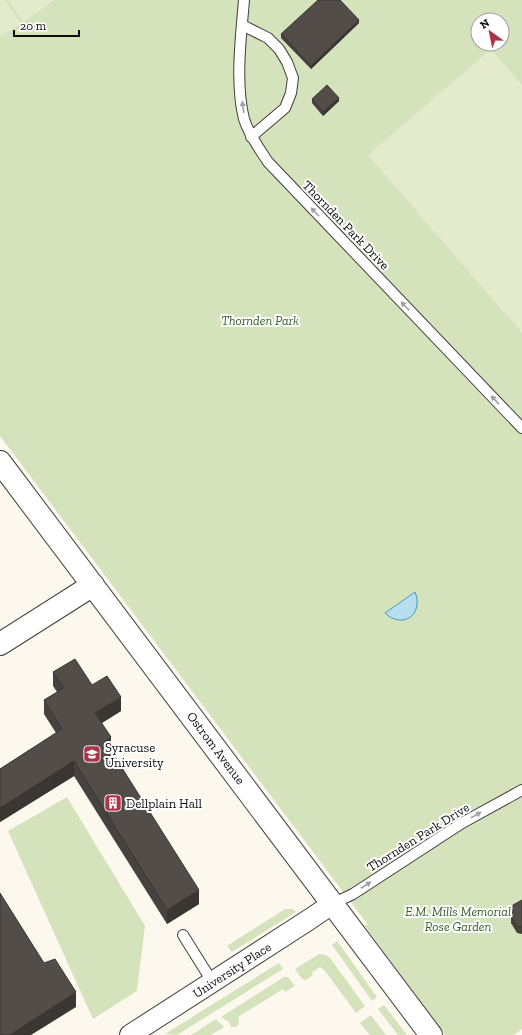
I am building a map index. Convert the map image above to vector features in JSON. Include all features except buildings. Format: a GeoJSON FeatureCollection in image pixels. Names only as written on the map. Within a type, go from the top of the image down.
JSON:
{"type":"FeatureCollection","features":[{"type":"Feature","properties":{"kind":"street","name":"Ostrom Avenue"},"geometry":{"type":"LineString","coordinates":[[0,462],[431,1035]]}},
{"type":"Feature","properties":{"kind":"street"},"geometry":{"type":"LineString","coordinates":[[0,644],[93,585]]}},
{"type":"Feature","properties":{"kind":"street","name":"University Place"},"geometry":{"type":"LineString","coordinates":[[130,1035],[310,920],[332,904]]}},
{"type":"Feature","properties":{"kind":"lane","name":"Thornden Park Drive"},"geometry":{"type":"LineString","coordinates":[[244,0],[239,78],[244,119],[251,137],[268,162],[522,428]]}},
{"type":"Feature","properties":{"kind":"lane"},"geometry":{"type":"LineString","coordinates":[[242,25],[268,38],[279,49],[287,62],[293,78],[291,93],[285,108],[251,137]]}},
{"type":"Feature","properties":{"kind":"lane","name":"Thornden Park Drive"},"geometry":{"type":"LineString","coordinates":[[332,904],[353,894],[462,823],[520,792]]}},
{"type":"Feature","properties":{"kind":"lane"},"geometry":{"type":"LineString","coordinates":[[183,935],[212,983]]}},
{"type":"Feature","properties":{"kind":"green space","name":"Thornden Park"},"geometry":{"type":"Polygon","coordinates":[[[0,0],[522,0],[522,1029],[514,1035],[445,1035],[364,925],[368,925],[0,436],[0,0]]]}},
{"type":"Feature","properties":{"kind":"green space"},"geometry":{"type":"Polygon","coordinates":[[[0,0],[5,0],[21,23],[0,37],[0,0]]]}},
{"type":"Feature","properties":{"kind":"green space"},"geometry":{"type":"Polygon","coordinates":[[[8,0],[55,0],[23,22],[8,0]]]}},
{"type":"Feature","properties":{"kind":"green space"},"geometry":{"type":"Polygon","coordinates":[[[488,52],[494,52],[522,85],[522,333],[368,155],[488,52]]]}},
{"type":"Feature","properties":{"kind":"green space"},"geometry":{"type":"Polygon","coordinates":[[[67,797],[145,926],[137,991],[93,1019],[8,831],[67,797]]]}},
{"type":"Feature","properties":{"kind":"green space"},"geometry":{"type":"Polygon","coordinates":[[[285,909],[293,909],[296,912],[232,952],[227,946],[285,909]]]}},
{"type":"Feature","properties":{"kind":"green space"},"geometry":{"type":"Polygon","coordinates":[[[337,941],[377,997],[372,1001],[332,945],[337,941]]]}},
{"type":"Feature","properties":{"kind":"green space"},"geometry":{"type":"Polygon","coordinates":[[[319,954],[326,955],[330,958],[365,1006],[356,1013],[325,971],[320,967],[312,972],[313,975],[306,980],[302,979],[295,969],[319,954]]]}},
{"type":"Feature","properties":{"kind":"green space"},"geometry":{"type":"Polygon","coordinates":[[[279,963],[283,969],[177,1035],[165,1034],[279,963]]]}},
{"type":"Feature","properties":{"kind":"green space"},"geometry":{"type":"Polygon","coordinates":[[[284,977],[288,977],[295,986],[285,992],[283,989],[238,1017],[239,1023],[236,1027],[231,1027],[229,1022],[221,1017],[284,977]]]}},
{"type":"Feature","properties":{"kind":"green space"},"geometry":{"type":"Polygon","coordinates":[[[384,1005],[407,1035],[398,1035],[378,1009],[384,1005]]]}},
{"type":"Feature","properties":{"kind":"green space"},"geometry":{"type":"Polygon","coordinates":[[[371,1015],[386,1035],[370,1035],[360,1023],[371,1015]]]}},
{"type":"Feature","properties":{"kind":"green space"},"geometry":{"type":"Polygon","coordinates":[[[216,1019],[224,1027],[211,1035],[191,1035],[216,1019]]]}},
{"type":"Feature","properties":{"kind":"water"},"geometry":{"type":"Polygon","coordinates":[[[415,592],[417,607],[410,617],[405,620],[399,620],[392,618],[385,613],[415,592]]]}},
{"type":"Feature","properties":{"kind":"place","name":"Syracuse University"},"geometry":{"type":"Point","coordinates":[92,754]}},
{"type":"Feature","properties":{"kind":"place","name":"Dellplain Hall"},"geometry":{"type":"Point","coordinates":[113,803]}},
{"type":"Feature","properties":{"kind":"park label","name":"E.M. Mills Memorial Rose Garden"},"geometry":{"type":"Point","coordinates":[458,918]}}]}
